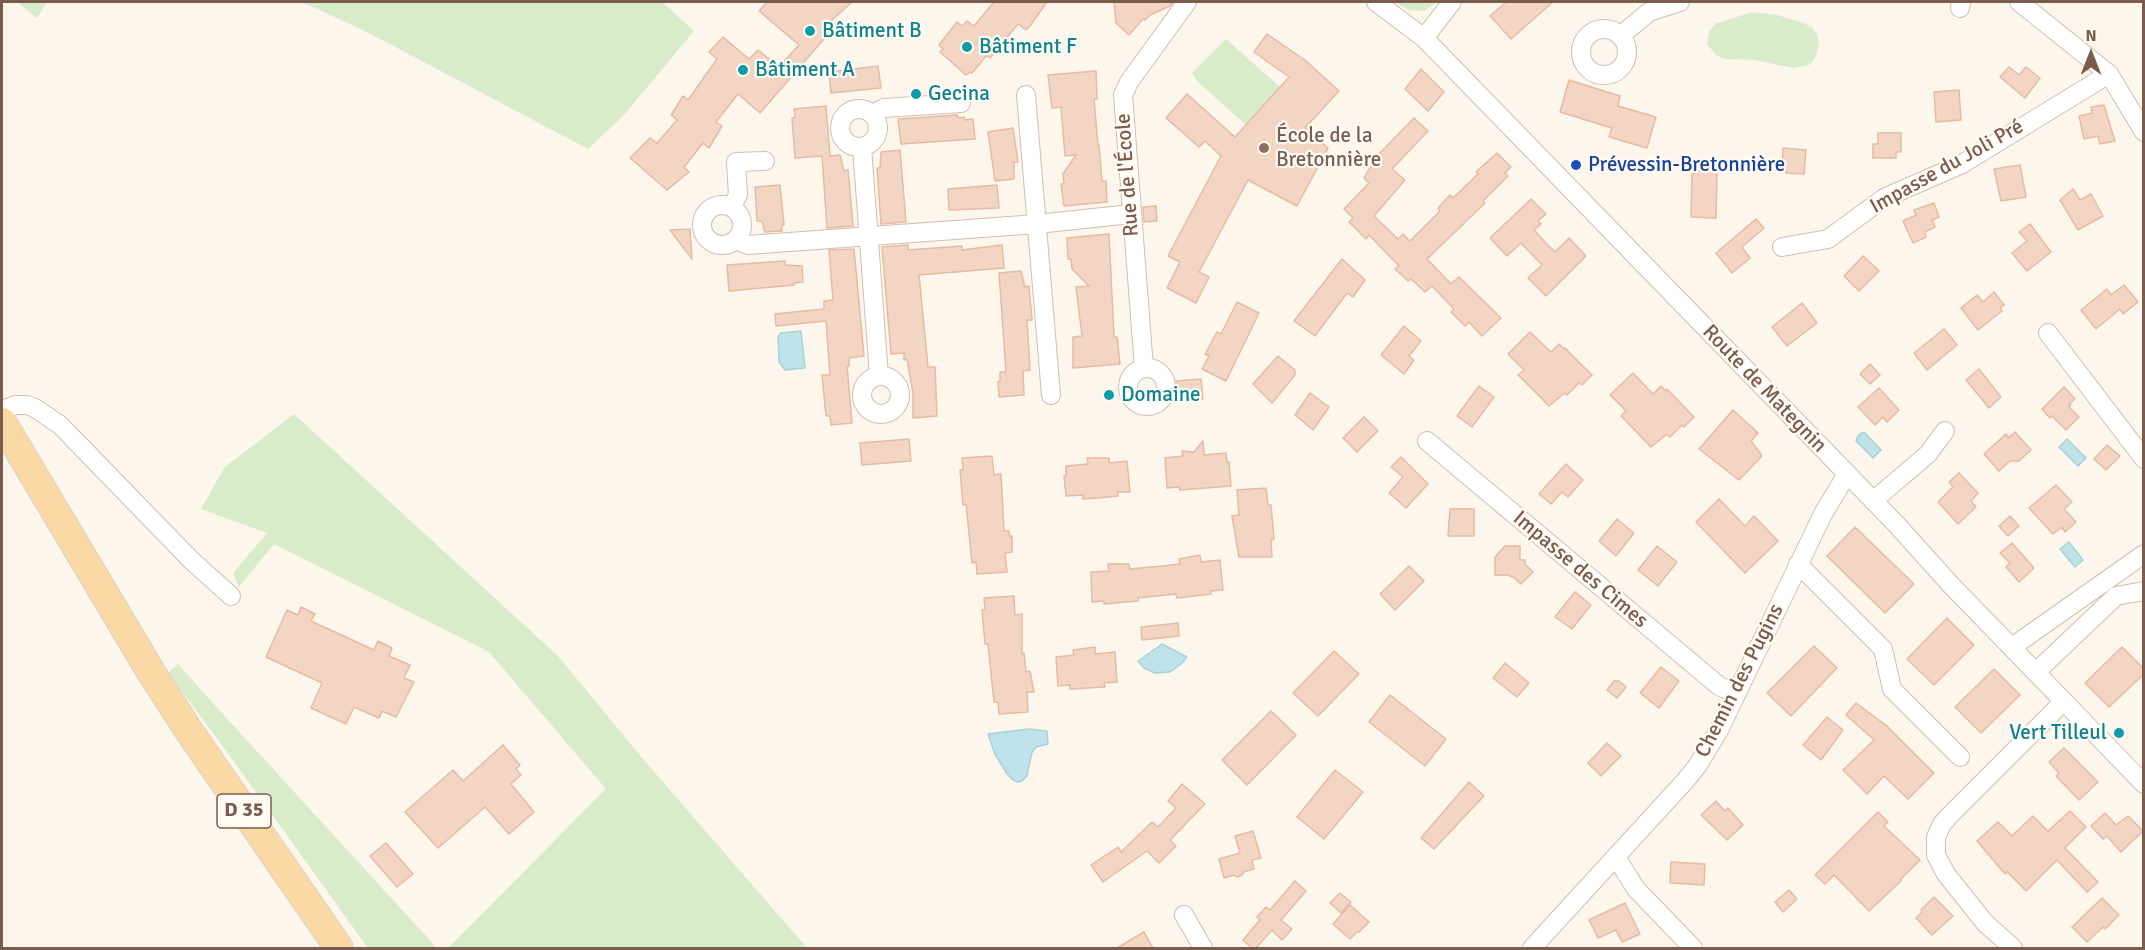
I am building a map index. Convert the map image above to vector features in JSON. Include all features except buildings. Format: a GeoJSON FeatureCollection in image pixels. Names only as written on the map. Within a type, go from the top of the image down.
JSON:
{"type":"FeatureCollection","features":[{"type":"Feature","properties":{"kind":"main road","name":"D 35"},"geometry":{"type":"LineString","coordinates":[[2,422],[170,701],[339,948]]}},
{"type":"Feature","properties":{"kind":"street","name":"Rue de l'École"},"geometry":{"type":"LineString","coordinates":[[1144,368],[1122,95],[1187,2]]}},
{"type":"Feature","properties":{"kind":"street","name":"Route de Mategnin"},"geometry":{"type":"LineString","coordinates":[[1376,2],[1424,38],[2144,784]]}},
{"type":"Feature","properties":{"kind":"street"},"geometry":{"type":"LineString","coordinates":[[1424,38],[1452,2]]}},
{"type":"Feature","properties":{"kind":"street"},"geometry":{"type":"LineString","coordinates":[[1620,36],[1649,12],[1680,2]]}},
{"type":"Feature","properties":{"kind":"street"},"geometry":{"type":"LineString","coordinates":[[2019,2],[2109,74],[2144,132]]}},
{"type":"Feature","properties":{"kind":"street","name":"Impasse du Joli Pré"},"geometry":{"type":"LineString","coordinates":[[1782,247],[1828,239],[1884,198],[1962,164],[2109,74]]}},
{"type":"Feature","properties":{"kind":"street"},"geometry":{"type":"LineString","coordinates":[[1026,95],[1051,394]]}},
{"type":"Feature","properties":{"kind":"street"},"geometry":{"type":"LineString","coordinates":[[872,114],[884,108],[961,103]]}},
{"type":"Feature","properties":{"kind":"street"},"geometry":{"type":"LineString","coordinates":[[858,109],[872,114],[876,119],[878,130],[873,141],[862,147],[848,143],[840,130],[844,116],[858,109]]}},
{"type":"Feature","properties":{"kind":"street"},"geometry":{"type":"LineString","coordinates":[[862,147],[879,376]]}},
{"type":"Feature","properties":{"kind":"street"},"geometry":{"type":"LineString","coordinates":[[731,207],[738,195],[736,162],[765,161]]}},
{"type":"Feature","properties":{"kind":"street"},"geometry":{"type":"LineString","coordinates":[[718,205],[731,207],[741,219],[742,226],[736,240],[723,246],[716,245],[705,237],[702,231],[702,218],[711,207],[718,205]]}},
{"type":"Feature","properties":{"kind":"street"},"geometry":{"type":"LineString","coordinates":[[736,240],[748,245],[1037,224],[1131,214]]}},
{"type":"Feature","properties":{"kind":"street"},"geometry":{"type":"LineString","coordinates":[[2048,333],[2144,459]]}},
{"type":"Feature","properties":{"kind":"street"},"geometry":{"type":"LineString","coordinates":[[2,411],[16,405],[27,405],[60,425],[183,552],[231,596]]}},
{"type":"Feature","properties":{"kind":"street"},"geometry":{"type":"LineString","coordinates":[[1873,501],[1928,454],[1945,431]]}},
{"type":"Feature","properties":{"kind":"street","name":"Impasse des Cimes"},"geometry":{"type":"LineString","coordinates":[[1427,441],[1719,686],[1736,694]]}},
{"type":"Feature","properties":{"kind":"street","name":"Chemin des Pugins"},"geometry":{"type":"LineString","coordinates":[[1532,948],[1698,765],[1719,730],[1823,514],[1847,474]]}},
{"type":"Feature","properties":{"kind":"street"},"geometry":{"type":"LineString","coordinates":[[2012,647],[2144,554]]}},
{"type":"Feature","properties":{"kind":"street"},"geometry":{"type":"LineString","coordinates":[[1798,564],[1883,649],[1892,689],[1960,757]]}},
{"type":"Feature","properties":{"kind":"street"},"geometry":{"type":"LineString","coordinates":[[2037,672],[2115,596],[2144,591]]}},
{"type":"Feature","properties":{"kind":"street"},"geometry":{"type":"LineString","coordinates":[[2013,948],[1990,929],[1946,874],[1935,855],[1936,837],[1942,824],[1950,815],[2064,701]]}},
{"type":"Feature","properties":{"kind":"street"},"geometry":{"type":"LineString","coordinates":[[1616,857],[1636,889],[1693,948]]}},
{"type":"Feature","properties":{"kind":"street"},"geometry":{"type":"LineString","coordinates":[[1184,915],[1203,948]]}},
{"type":"Feature","properties":{"kind":"green space"},"geometry":{"type":"Polygon","coordinates":[[[17,2],[47,2],[37,18],[17,2]]]}},
{"type":"Feature","properties":{"kind":"green space"},"geometry":{"type":"Polygon","coordinates":[[[302,2],[662,2],[694,31],[624,115],[588,149],[369,33],[302,2]]]}},
{"type":"Feature","properties":{"kind":"green space"},"geometry":{"type":"Polygon","coordinates":[[[1395,2],[1437,2],[1424,11],[1408,10],[1395,2]]]}},
{"type":"Feature","properties":{"kind":"green space"},"geometry":{"type":"Polygon","coordinates":[[[1752,12],[1777,15],[1804,23],[1812,28],[1817,34],[1819,44],[1815,58],[1809,65],[1793,68],[1754,60],[1724,59],[1716,55],[1707,44],[1709,32],[1715,24],[1752,12]]]}},
{"type":"Feature","properties":{"kind":"green space"},"geometry":{"type":"Polygon","coordinates":[[[1226,39],[1280,87],[1246,125],[1199,83],[1192,73],[1226,39]]]}},
{"type":"Feature","properties":{"kind":"green space"},"geometry":{"type":"Polygon","coordinates":[[[294,414],[558,656],[643,759],[807,948],[448,948],[606,789],[489,652],[274,544],[239,587],[233,573],[267,533],[201,509],[224,468],[294,414]]]}},
{"type":"Feature","properties":{"kind":"green space"},"geometry":{"type":"Polygon","coordinates":[[[178,664],[437,948],[368,948],[168,673],[178,664]]]}},
{"type":"Feature","properties":{"kind":"water"},"geometry":{"type":"Polygon","coordinates":[[[801,331],[805,368],[785,370],[779,362],[778,337],[781,333],[801,331]]]}},
{"type":"Feature","properties":{"kind":"water"},"geometry":{"type":"Polygon","coordinates":[[[1861,433],[1865,433],[1881,450],[1873,458],[1856,441],[1861,433]]]}},
{"type":"Feature","properties":{"kind":"water"},"geometry":{"type":"Polygon","coordinates":[[[2067,439],[2086,458],[2078,466],[2059,447],[2067,439]]]}},
{"type":"Feature","properties":{"kind":"water"},"geometry":{"type":"Polygon","coordinates":[[[2069,542],[2083,560],[2075,567],[2060,549],[2069,542]]]}},
{"type":"Feature","properties":{"kind":"water"},"geometry":{"type":"Polygon","coordinates":[[[1162,644],[1187,657],[1170,672],[1155,673],[1144,668],[1138,661],[1162,644]]]}},
{"type":"Feature","properties":{"kind":"water"},"geometry":{"type":"Polygon","coordinates":[[[1029,729],[1047,731],[1048,744],[1036,747],[1032,752],[1027,776],[1018,782],[1007,774],[995,754],[988,734],[1029,729]]]}},
{"type":"Feature","properties":{"kind":"place","name":"Bâtiment B"},"geometry":{"type":"Point","coordinates":[810,31]}},
{"type":"Feature","properties":{"kind":"place","name":"Bâtiment F"},"geometry":{"type":"Point","coordinates":[967,47]}},
{"type":"Feature","properties":{"kind":"place","name":"Bâtiment A"},"geometry":{"type":"Point","coordinates":[743,70]}},
{"type":"Feature","properties":{"kind":"place","name":"Gecina"},"geometry":{"type":"Point","coordinates":[916,94]}},
{"type":"Feature","properties":{"kind":"place","name":"École de la Bretonnière"},"geometry":{"type":"Point","coordinates":[1264,148]}},
{"type":"Feature","properties":{"kind":"place","name":"Prévessin-Bretonnière"},"geometry":{"type":"Point","coordinates":[1576,165]}},
{"type":"Feature","properties":{"kind":"place","name":"Domaine"},"geometry":{"type":"Point","coordinates":[1109,395]}},
{"type":"Feature","properties":{"kind":"place","name":"Vert Tilleul"},"geometry":{"type":"Point","coordinates":[2119,733]}}]}
